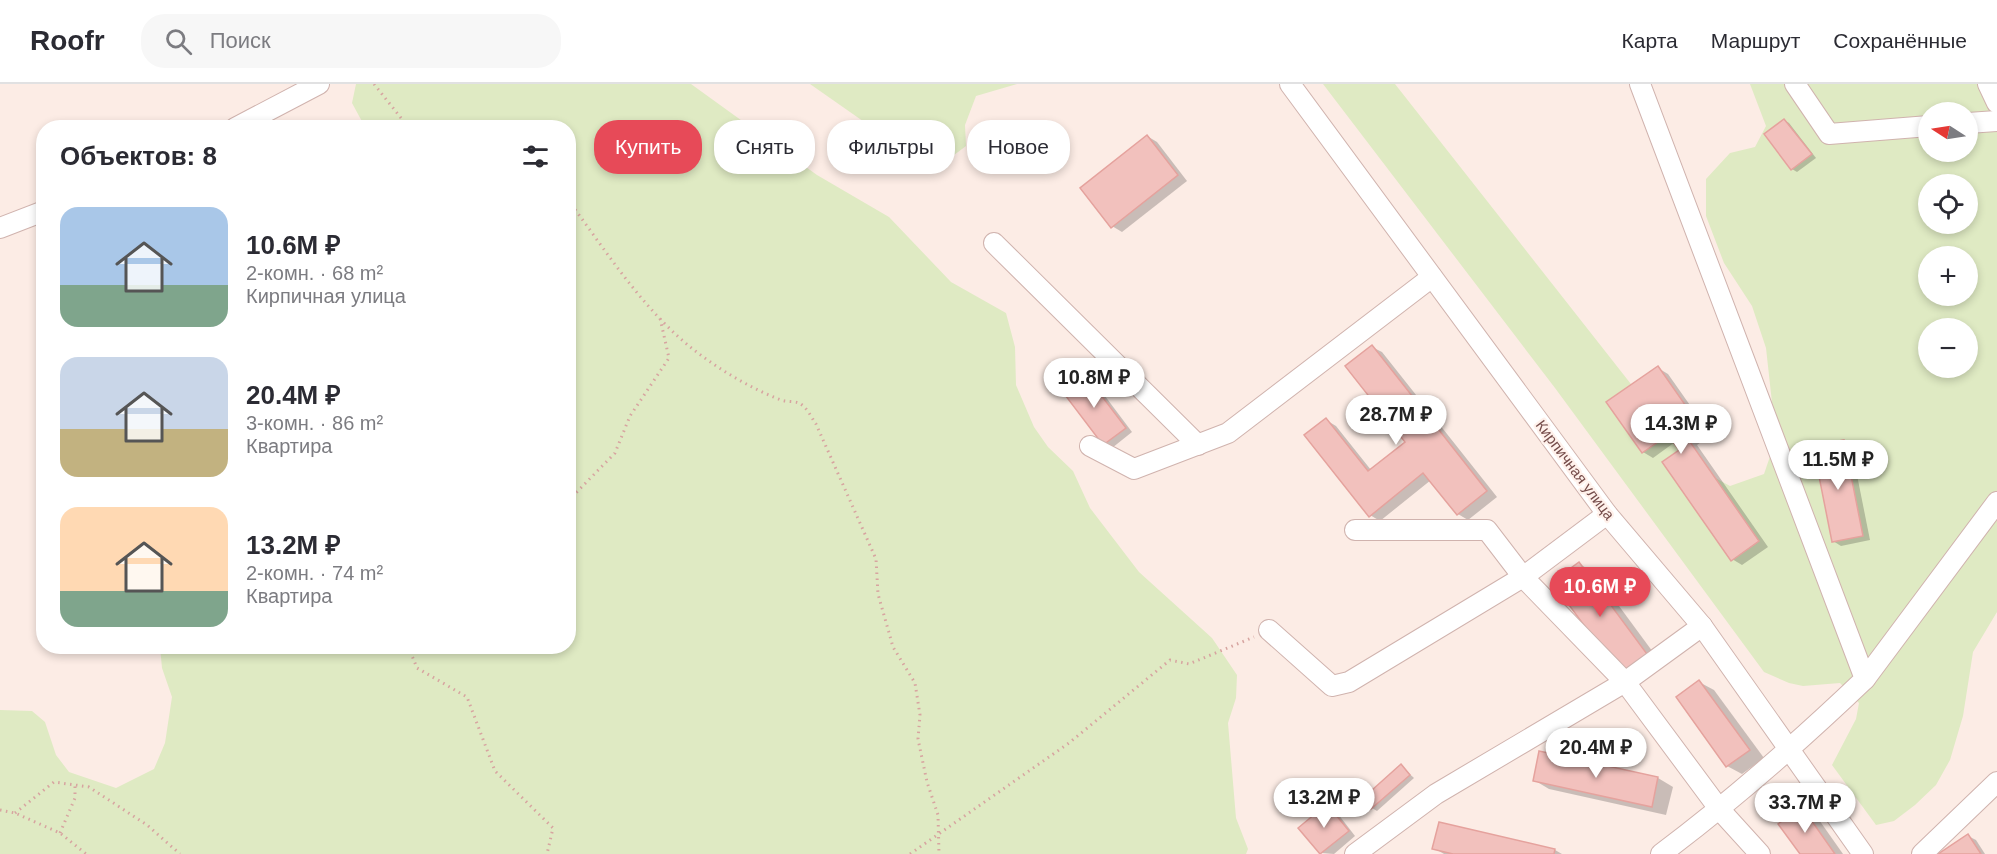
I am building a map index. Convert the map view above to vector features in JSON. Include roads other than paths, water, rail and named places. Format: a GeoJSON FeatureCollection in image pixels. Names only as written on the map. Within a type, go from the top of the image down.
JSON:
{"type":"FeatureCollection","features":[{"type":"Feature","properties":{"kind":"street"},"geometry":{"type":"LineString","coordinates":[[250,120],[319,84]]}},
{"type":"Feature","properties":{"kind":"street","name":"Кирпичная улица"},"geometry":{"type":"LineString","coordinates":[[1290,84],[1607,514],[1702,626],[1863,854]]}},
{"type":"Feature","properties":{"kind":"street"},"geometry":{"type":"LineString","coordinates":[[1640,84],[1865,679]]}},
{"type":"Feature","properties":{"kind":"street"},"geometry":{"type":"LineString","coordinates":[[1795,84],[1829,134],[1918,127]]}},
{"type":"Feature","properties":{"kind":"street"},"geometry":{"type":"LineString","coordinates":[[1988,84],[1997,103]]}},
{"type":"Feature","properties":{"kind":"street"},"geometry":{"type":"LineString","coordinates":[[1978,122],[1997,121]]}},
{"type":"Feature","properties":{"kind":"street"},"geometry":{"type":"LineString","coordinates":[[0,228],[36,214]]}},
{"type":"Feature","properties":{"kind":"street"},"geometry":{"type":"LineString","coordinates":[[994,243],[1198,445]]}},
{"type":"Feature","properties":{"kind":"street"},"geometry":{"type":"LineString","coordinates":[[1090,446],[1134,469],[1228,433],[1432,277]]}},
{"type":"Feature","properties":{"kind":"street"},"geometry":{"type":"LineString","coordinates":[[1662,854],[1720,810],[1790,750],[1865,679],[1997,502]]}},
{"type":"Feature","properties":{"kind":"street"},"geometry":{"type":"LineString","coordinates":[[1269,630],[1332,686],[1349,682],[1523,577],[1607,514]]}},
{"type":"Feature","properties":{"kind":"street"},"geometry":{"type":"LineString","coordinates":[[1355,530],[1487,530],[1523,577],[1625,682],[1720,810],[1760,854]]}},
{"type":"Feature","properties":{"kind":"street"},"geometry":{"type":"LineString","coordinates":[[1355,854],[1436,794],[1625,682],[1702,626]]}},
{"type":"Feature","properties":{"kind":"street"},"geometry":{"type":"LineString","coordinates":[[1922,854],[1997,782]]}}]}
